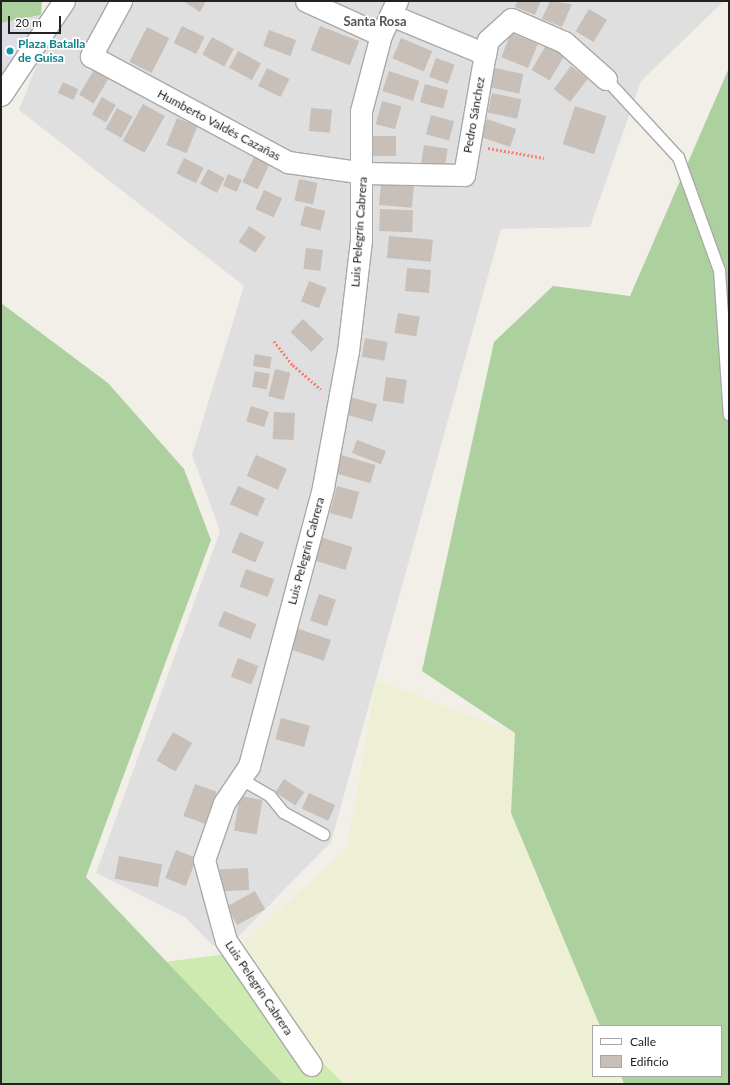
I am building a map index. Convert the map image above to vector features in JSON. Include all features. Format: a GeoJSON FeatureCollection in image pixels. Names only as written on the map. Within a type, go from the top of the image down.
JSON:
{"type":"FeatureCollection","features":[{"type":"Feature","properties":{"kind":"street"},"geometry":{"type":"LineString","coordinates":[[1,95],[64,1]]}},
{"type":"Feature","properties":{"kind":"street","name":"Humberto Valdés Cazañas"},"geometry":{"type":"LineString","coordinates":[[121,1],[91,56],[288,162],[364,173],[464,175]]}},
{"type":"Feature","properties":{"kind":"street"},"geometry":{"type":"LineString","coordinates":[[306,1],[381,35]]}},
{"type":"Feature","properties":{"kind":"street"},"geometry":{"type":"LineString","coordinates":[[394,8],[485,54]]}},
{"type":"Feature","properties":{"kind":"street","name":"Luis Pelegrín Cabrera"},"geometry":{"type":"LineString","coordinates":[[311,1065],[226,941],[204,860],[224,802],[249,766],[323,487],[337,407],[361,241],[364,173],[361,111],[381,35],[394,8]]}},
{"type":"Feature","properties":{"kind":"street","name":"Pedro Sánchez"},"geometry":{"type":"LineString","coordinates":[[464,175],[488,40],[511,19],[564,42],[606,79]]}},
{"type":"Feature","properties":{"kind":"lane"},"geometry":{"type":"LineString","coordinates":[[606,79],[678,157],[719,270],[729,415]]}},
{"type":"Feature","properties":{"kind":"lane"},"geometry":{"type":"LineString","coordinates":[[241,778],[270,796],[282,812],[323,834]]}},
{"type":"Feature","properties":{"kind":"path"},"geometry":{"type":"LineString","coordinates":[[470,138],[490,149],[544,158]]}},
{"type":"Feature","properties":{"kind":"path"},"geometry":{"type":"LineString","coordinates":[[274,341],[293,365],[313,380],[337,407]]}},
{"type":"Feature","properties":{"kind":"shaded area"},"geometry":{"type":"Polygon","coordinates":[[[73,1],[724,1],[641,81],[590,227],[501,229],[331,842],[236,939],[213,946],[186,918],[96,873],[220,531],[192,455],[244,286],[19,110],[47,39],[73,1]]]}},
{"type":"Feature","properties":{"kind":"shaded area","name":"Plaza Batalla de Guisa"},"geometry":{"type":"Polygon","coordinates":[[[41,15],[1,79],[1,23],[41,15]]]}},
{"type":"Feature","properties":{"kind":"green space"},"geometry":{"type":"Polygon","coordinates":[[[1,1],[42,1],[41,15],[1,23],[1,1]]]}},
{"type":"Feature","properties":{"kind":"green space"},"geometry":{"type":"Polygon","coordinates":[[[729,68],[729,1084],[624,1084],[621,1077],[722,1077],[722,1025],[600,1025],[511,813],[515,733],[422,671],[494,342],[553,286],[630,296],[729,68]]]}},
{"type":"Feature","properties":{"kind":"green space"},"geometry":{"type":"Polygon","coordinates":[[[1,303],[108,383],[184,469],[211,540],[86,877],[283,1084],[1,1084],[1,303]]]}},
{"type":"Feature","properties":{"kind":"green space"},"geometry":{"type":"Polygon","coordinates":[[[376,680],[515,733],[511,813],[600,1025],[592,1025],[592,1077],[621,1077],[624,1084],[344,1084],[287,1027],[244,942],[347,848],[376,680]]]}},
{"type":"Feature","properties":{"kind":"green space"},"geometry":{"type":"Polygon","coordinates":[[[227,954],[287,1027],[344,1084],[1,1084],[15,981],[227,954]]]}},
{"type":"Feature","properties":{"kind":"building"},"geometry":{"type":"Polygon","coordinates":[[[183,1],[206,1],[200,12],[183,1]]]}},
{"type":"Feature","properties":{"kind":"building"},"geometry":{"type":"Polygon","coordinates":[[[517,1],[541,1],[535,15],[515,7],[517,1]]]}},
{"type":"Feature","properties":{"kind":"building"},"geometry":{"type":"Polygon","coordinates":[[[550,1],[572,4],[562,27],[542,19],[550,1]]]}},
{"type":"Feature","properties":{"kind":"building"},"geometry":{"type":"Polygon","coordinates":[[[589,9],[607,20],[594,42],[576,31],[589,9]]]}},
{"type":"Feature","properties":{"kind":"building"},"geometry":{"type":"Polygon","coordinates":[[[182,26],[204,37],[196,54],[174,43],[182,26]]]}},
{"type":"Feature","properties":{"kind":"building"},"geometry":{"type":"Polygon","coordinates":[[[320,26],[359,41],[350,65],[311,50],[320,26]]]}},
{"type":"Feature","properties":{"kind":"building"},"geometry":{"type":"Polygon","coordinates":[[[147,27],[169,38],[152,73],[129,62],[147,27]]]}},
{"type":"Feature","properties":{"kind":"building"},"geometry":{"type":"Polygon","coordinates":[[[269,30],[296,40],[290,56],[263,46],[269,30]]]}},
{"type":"Feature","properties":{"kind":"building"},"geometry":{"type":"Polygon","coordinates":[[[511,33],[538,44],[528,68],[501,57],[511,33]]]}},
{"type":"Feature","properties":{"kind":"building"},"geometry":{"type":"Polygon","coordinates":[[[212,37],[234,49],[224,67],[202,54],[212,37]]]}},
{"type":"Feature","properties":{"kind":"building"},"geometry":{"type":"Polygon","coordinates":[[[401,38],[432,51],[424,72],[392,58],[401,38]]]}},
{"type":"Feature","properties":{"kind":"building"},"geometry":{"type":"Polygon","coordinates":[[[547,44],[565,55],[550,81],[532,70],[547,44]]]}},
{"type":"Feature","properties":{"kind":"building"},"geometry":{"type":"Polygon","coordinates":[[[238,51],[261,63],[252,80],[229,68],[238,51]]]}},
{"type":"Feature","properties":{"kind":"building"},"geometry":{"type":"Polygon","coordinates":[[[436,58],[455,65],[448,84],[429,77],[436,58]]]}},
{"type":"Feature","properties":{"kind":"building"},"geometry":{"type":"Polygon","coordinates":[[[571,66],[588,79],[570,102],[554,89],[571,66]]]}},
{"type":"Feature","properties":{"kind":"building"},"geometry":{"type":"Polygon","coordinates":[[[267,68],[289,79],[281,97],[258,86],[267,68]]]}},
{"type":"Feature","properties":{"kind":"building"},"geometry":{"type":"Polygon","coordinates":[[[495,68],[523,74],[519,94],[491,88],[495,68]]]}},
{"type":"Feature","properties":{"kind":"building"},"geometry":{"type":"Polygon","coordinates":[[[94,70],[109,79],[94,104],[79,95],[94,70]]]}},
{"type":"Feature","properties":{"kind":"building"},"geometry":{"type":"Polygon","coordinates":[[[389,71],[419,81],[413,101],[383,91],[389,71]]]}},
{"type":"Feature","properties":{"kind":"building"},"geometry":{"type":"Polygon","coordinates":[[[63,82],[78,89],[73,100],[58,93],[63,82]]]}},
{"type":"Feature","properties":{"kind":"building"},"geometry":{"type":"Polygon","coordinates":[[[425,84],[448,90],[443,109],[420,102],[425,84]]]}},
{"type":"Feature","properties":{"kind":"building"},"geometry":{"type":"Polygon","coordinates":[[[492,93],[521,99],[517,119],[488,113],[492,93]]]}},
{"type":"Feature","properties":{"kind":"building"},"geometry":{"type":"Polygon","coordinates":[[[102,97],[116,105],[106,122],[92,114],[102,97]]]}},
{"type":"Feature","properties":{"kind":"building"},"geometry":{"type":"Polygon","coordinates":[[[382,101],[401,106],[395,129],[376,124],[382,101]]]}},
{"type":"Feature","properties":{"kind":"building"},"geometry":{"type":"Polygon","coordinates":[[[143,104],[165,116],[145,153],[123,141],[143,104]]]}},
{"type":"Feature","properties":{"kind":"building"},"geometry":{"type":"Polygon","coordinates":[[[575,106],[606,116],[594,154],[563,144],[575,106]]]}},
{"type":"Feature","properties":{"kind":"building"},"geometry":{"type":"Polygon","coordinates":[[[117,108],[133,117],[121,138],[105,129],[117,108]]]}},
{"type":"Feature","properties":{"kind":"building"},"geometry":{"type":"Polygon","coordinates":[[[311,108],[332,110],[330,133],[309,131],[311,108]]]}},
{"type":"Feature","properties":{"kind":"building"},"geometry":{"type":"Polygon","coordinates":[[[431,115],[454,121],[449,141],[426,134],[431,115]]]}},
{"type":"Feature","properties":{"kind":"building"},"geometry":{"type":"Polygon","coordinates":[[[177,118],[197,126],[187,153],[166,145],[177,118]]]}},
{"type":"Feature","properties":{"kind":"building"},"geometry":{"type":"Polygon","coordinates":[[[487,119],[516,129],[510,147],[481,137],[487,119]]]}},
{"type":"Feature","properties":{"kind":"building"},"geometry":{"type":"Polygon","coordinates":[[[372,136],[396,136],[396,156],[372,156],[372,136]]]}},
{"type":"Feature","properties":{"kind":"building"},"geometry":{"type":"Polygon","coordinates":[[[424,145],[448,149],[445,168],[421,164],[424,145]]]}},
{"type":"Feature","properties":{"kind":"building"},"geometry":{"type":"Polygon","coordinates":[[[255,155],[270,162],[258,189],[242,182],[255,155]]]}},
{"type":"Feature","properties":{"kind":"building"},"geometry":{"type":"Polygon","coordinates":[[[184,158],[204,168],[196,183],[176,173],[184,158]]]}},
{"type":"Feature","properties":{"kind":"building"},"geometry":{"type":"Polygon","coordinates":[[[208,169],[225,178],[217,193],[200,184],[208,169]]]}},
{"type":"Feature","properties":{"kind":"building"},"geometry":{"type":"Polygon","coordinates":[[[228,174],[242,180],[237,192],[223,186],[228,174]]]}},
{"type":"Feature","properties":{"kind":"building"},"geometry":{"type":"Polygon","coordinates":[[[299,179],[318,183],[313,204],[294,201],[299,179]]]}},
{"type":"Feature","properties":{"kind":"building"},"geometry":{"type":"Polygon","coordinates":[[[381,183],[414,186],[412,208],[379,205],[381,183]]]}},
{"type":"Feature","properties":{"kind":"building"},"geometry":{"type":"Polygon","coordinates":[[[264,190],[282,198],[274,217],[255,209],[264,190]]]}},
{"type":"Feature","properties":{"kind":"building"},"geometry":{"type":"Polygon","coordinates":[[[305,206],[325,211],[321,230],[300,225],[305,206]]]}},
{"type":"Feature","properties":{"kind":"building"},"geometry":{"type":"Polygon","coordinates":[[[380,209],[413,210],[412,232],[379,231],[380,209]]]}},
{"type":"Feature","properties":{"kind":"building"},"geometry":{"type":"Polygon","coordinates":[[[249,226],[266,237],[255,253],[239,242],[249,226]]]}},
{"type":"Feature","properties":{"kind":"building"},"geometry":{"type":"Polygon","coordinates":[[[389,236],[433,240],[431,262],[387,258],[389,236]]]}},
{"type":"Feature","properties":{"kind":"building"},"geometry":{"type":"Polygon","coordinates":[[[306,248],[323,250],[320,271],[303,269],[306,248]]]}},
{"type":"Feature","properties":{"kind":"building"},"geometry":{"type":"Polygon","coordinates":[[[407,268],[431,270],[429,293],[405,291],[407,268]]]}},
{"type":"Feature","properties":{"kind":"building"},"geometry":{"type":"Polygon","coordinates":[[[309,281],[327,288],[319,308],[301,302],[309,281]]]}},
{"type":"Feature","properties":{"kind":"building"},"geometry":{"type":"Polygon","coordinates":[[[398,313],[420,317],[416,337],[395,333],[398,313]]]}},
{"type":"Feature","properties":{"kind":"building"},"geometry":{"type":"Polygon","coordinates":[[[303,319],[324,339],[311,352],[290,332],[303,319]]]}},
{"type":"Feature","properties":{"kind":"building"},"geometry":{"type":"Polygon","coordinates":[[[365,338],[388,342],[384,361],[362,357],[365,338]]]}},
{"type":"Feature","properties":{"kind":"building"},"geometry":{"type":"Polygon","coordinates":[[[255,354],[272,357],[270,369],[253,366],[255,354]]]}},
{"type":"Feature","properties":{"kind":"building"},"geometry":{"type":"Polygon","coordinates":[[[275,369],[291,373],[284,400],[268,396],[275,369]]]}},
{"type":"Feature","properties":{"kind":"building"},"geometry":{"type":"Polygon","coordinates":[[[255,371],[270,374],[267,390],[252,387],[255,371]]]}},
{"type":"Feature","properties":{"kind":"building"},"geometry":{"type":"Polygon","coordinates":[[[386,377],[407,380],[403,404],[383,401],[386,377]]]}},
{"type":"Feature","properties":{"kind":"building"},"geometry":{"type":"Polygon","coordinates":[[[350,397],[377,404],[372,422],[345,414],[350,397]]]}},
{"type":"Feature","properties":{"kind":"building"},"geometry":{"type":"Polygon","coordinates":[[[251,406],[269,412],[264,427],[246,421],[251,406]]]}},
{"type":"Feature","properties":{"kind":"building"},"geometry":{"type":"Polygon","coordinates":[[[274,412],[295,413],[294,440],[273,439],[274,412]]]}},
{"type":"Feature","properties":{"kind":"building"},"geometry":{"type":"Polygon","coordinates":[[[357,440],[386,451],[381,464],[352,453],[357,440]]]}},
{"type":"Feature","properties":{"kind":"building"},"geometry":{"type":"Polygon","coordinates":[[[256,455],[287,469],[278,490],[247,476],[256,455]]]}},
{"type":"Feature","properties":{"kind":"building"},"geometry":{"type":"Polygon","coordinates":[[[341,455],[376,465],[370,483],[336,473],[341,455]]]}},
{"type":"Feature","properties":{"kind":"building"},"geometry":{"type":"Polygon","coordinates":[[[238,486],[265,498],[257,516],[230,504],[238,486]]]}},
{"type":"Feature","properties":{"kind":"building"},"geometry":{"type":"Polygon","coordinates":[[[337,486],[359,492],[352,519],[330,513],[337,486]]]}},
{"type":"Feature","properties":{"kind":"building"},"geometry":{"type":"Polygon","coordinates":[[[240,532],[264,542],[255,562],[231,552],[240,532]]]}},
{"type":"Feature","properties":{"kind":"building"},"geometry":{"type":"Polygon","coordinates":[[[320,537],[353,547],[345,570],[313,560],[320,537]]]}},
{"type":"Feature","properties":{"kind":"building"},"geometry":{"type":"Polygon","coordinates":[[[246,569],[274,579],[268,597],[240,587],[246,569]]]}},
{"type":"Feature","properties":{"kind":"building"},"geometry":{"type":"Polygon","coordinates":[[[319,594],[336,600],[327,626],[310,620],[319,594]]]}},
{"type":"Feature","properties":{"kind":"building"},"geometry":{"type":"Polygon","coordinates":[[[224,611],[256,624],[250,639],[218,626],[224,611]]]}},
{"type":"Feature","properties":{"kind":"building"},"geometry":{"type":"Polygon","coordinates":[[[296,628],[331,640],[324,661],[289,649],[296,628]]]}},
{"type":"Feature","properties":{"kind":"building"},"geometry":{"type":"Polygon","coordinates":[[[238,658],[259,666],[251,685],[231,677],[238,658]]]}},
{"type":"Feature","properties":{"kind":"building"},"geometry":{"type":"Polygon","coordinates":[[[281,718],[310,726],[304,747],[275,739],[281,718]]]}},
{"type":"Feature","properties":{"kind":"building"},"geometry":{"type":"Polygon","coordinates":[[[173,732],[192,743],[176,772],[156,761],[173,732]]]}},
{"type":"Feature","properties":{"kind":"building"},"geometry":{"type":"Polygon","coordinates":[[[284,779],[304,792],[295,805],[275,792],[284,779]]]}},
{"type":"Feature","properties":{"kind":"building"},"geometry":{"type":"Polygon","coordinates":[[[195,784],[217,792],[205,824],[183,816],[195,784]]]}},
{"type":"Feature","properties":{"kind":"building"},"geometry":{"type":"Polygon","coordinates":[[[309,793],[335,805],[328,821],[302,808],[309,793]]]}},
{"type":"Feature","properties":{"kind":"building"},"geometry":{"type":"Polygon","coordinates":[[[240,796],[263,800],[257,834],[234,830],[240,796]]]}},
{"type":"Feature","properties":{"kind":"building"},"geometry":{"type":"Polygon","coordinates":[[[176,850],[197,858],[186,886],[165,878],[176,850]]]}},
{"type":"Feature","properties":{"kind":"building"},"geometry":{"type":"Polygon","coordinates":[[[119,856],[162,864],[158,887],[115,879],[119,856]]]}},
{"type":"Feature","properties":{"kind":"building"},"geometry":{"type":"Polygon","coordinates":[[[248,868],[249,890],[220,891],[219,870],[248,868]]]}},
{"type":"Feature","properties":{"kind":"building"},"geometry":{"type":"Polygon","coordinates":[[[255,891],[265,909],[237,925],[227,907],[255,891]]]}},
{"type":"Feature","properties":{"kind":"place","name":"Plaza Batalla de Guisa"},"geometry":{"type":"Point","coordinates":[10,51]}},
{"type":"Feature","properties":{"kind":"district","name":"Santa Rosa"},"geometry":{"type":"Point","coordinates":[375,21]}}]}
